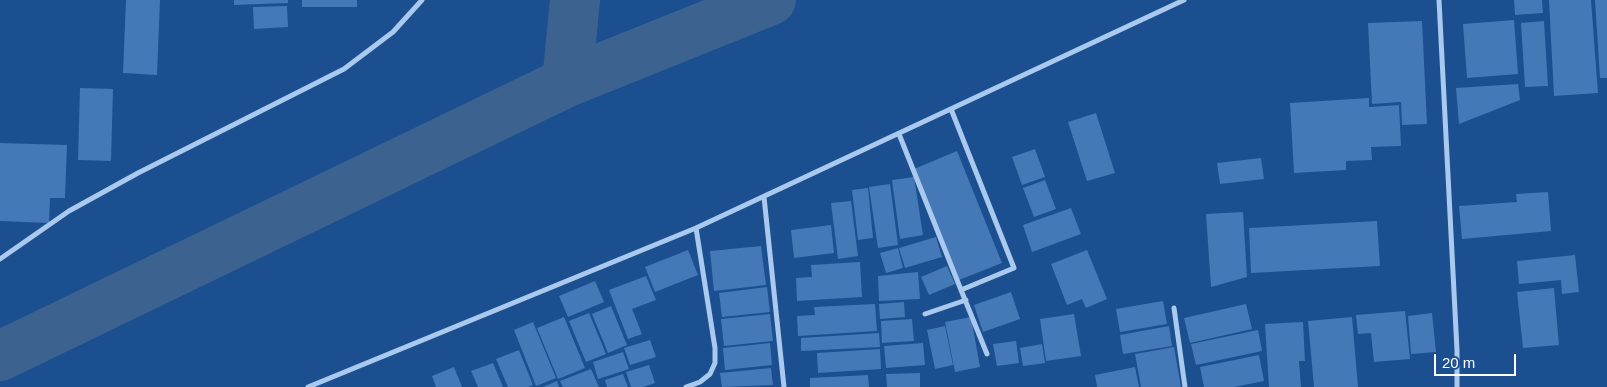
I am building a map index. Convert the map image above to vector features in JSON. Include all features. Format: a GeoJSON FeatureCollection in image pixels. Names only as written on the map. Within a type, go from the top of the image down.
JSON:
{"type":"FeatureCollection","features":[{"type":"Feature","properties":{"kind":"street"},"geometry":{"type":"LineString","coordinates":[[0,259],[77,207],[344,69],[394,32],[422,0]]}},
{"type":"Feature","properties":{"kind":"street"},"geometry":{"type":"LineString","coordinates":[[308,387],[696,228],[1184,0]]}},
{"type":"Feature","properties":{"kind":"street"},"geometry":{"type":"LineString","coordinates":[[1439,0],[1457,350],[1457,387]]}},
{"type":"Feature","properties":{"kind":"street"},"geometry":{"type":"LineString","coordinates":[[952,109],[1014,268],[961,290]]}},
{"type":"Feature","properties":{"kind":"street"},"geometry":{"type":"LineString","coordinates":[[898,134],[987,354]]}},
{"type":"Feature","properties":{"kind":"street"},"geometry":{"type":"LineString","coordinates":[[764,197],[784,387]]}},
{"type":"Feature","properties":{"kind":"street"},"geometry":{"type":"LineString","coordinates":[[686,387],[700,382],[710,374],[715,363],[715,348],[696,228]]}},
{"type":"Feature","properties":{"kind":"street"},"geometry":{"type":"LineString","coordinates":[[925,314],[966,300]]}},
{"type":"Feature","properties":{"kind":"street"},"geometry":{"type":"LineString","coordinates":[[1174,308],[1185,387]]}},
{"type":"Feature","properties":{"kind":"building"},"geometry":{"type":"Polygon","coordinates":[[[126,0],[160,0],[157,75],[123,73],[126,0]]]}},
{"type":"Feature","properties":{"kind":"building"},"geometry":{"type":"Polygon","coordinates":[[[234,0],[288,0],[288,3],[234,5],[234,0]]]}},
{"type":"Feature","properties":{"kind":"building"},"geometry":{"type":"Polygon","coordinates":[[[302,0],[357,0],[357,7],[302,7],[302,0]]]}},
{"type":"Feature","properties":{"kind":"building"},"geometry":{"type":"Polygon","coordinates":[[[1514,0],[1542,0],[1543,13],[1515,15],[1514,0]]]}},
{"type":"Feature","properties":{"kind":"building"},"geometry":{"type":"Polygon","coordinates":[[[1549,0],[1591,0],[1598,93],[1554,96],[1549,0]]]}},
{"type":"Feature","properties":{"kind":"building"},"geometry":{"type":"Polygon","coordinates":[[[1595,0],[1607,0],[1607,78],[1600,78],[1595,0]]]}},
{"type":"Feature","properties":{"kind":"building"},"geometry":{"type":"Polygon","coordinates":[[[287,6],[288,27],[254,29],[253,7],[287,6]]]}},
{"type":"Feature","properties":{"kind":"building"},"geometry":{"type":"Polygon","coordinates":[[[1514,20],[1518,74],[1467,78],[1463,24],[1514,20]]]}},
{"type":"Feature","properties":{"kind":"building"},"geometry":{"type":"Polygon","coordinates":[[[1422,21],[1427,124],[1402,125],[1401,102],[1372,104],[1368,23],[1422,21]]]}},
{"type":"Feature","properties":{"kind":"building"},"geometry":{"type":"Polygon","coordinates":[[[1544,21],[1548,86],[1525,87],[1521,23],[1544,21]]]}},
{"type":"Feature","properties":{"kind":"building"},"geometry":{"type":"Polygon","coordinates":[[[1518,84],[1520,100],[1459,124],[1456,88],[1518,84]]]}},
{"type":"Feature","properties":{"kind":"building"},"geometry":{"type":"Polygon","coordinates":[[[80,88],[113,89],[111,161],[78,160],[80,88]]]}},
{"type":"Feature","properties":{"kind":"building"},"geometry":{"type":"Polygon","coordinates":[[[1369,98],[1369,107],[1399,105],[1401,146],[1371,147],[1372,160],[1346,161],[1346,170],[1294,173],[1290,103],[1369,98]]]}},
{"type":"Feature","properties":{"kind":"building"},"geometry":{"type":"Polygon","coordinates":[[[1096,113],[1115,173],[1087,181],[1068,122],[1096,113]]]}},
{"type":"Feature","properties":{"kind":"building"},"geometry":{"type":"Polygon","coordinates":[[[0,143],[67,145],[65,198],[50,198],[49,223],[0,221],[0,143]]]}},
{"type":"Feature","properties":{"kind":"building"},"geometry":{"type":"Polygon","coordinates":[[[1035,149],[1045,177],[1022,185],[1012,157],[1035,149]]]}},
{"type":"Feature","properties":{"kind":"building"},"geometry":{"type":"Polygon","coordinates":[[[957,151],[1002,263],[959,280],[914,169],[957,151]]]}},
{"type":"Feature","properties":{"kind":"building"},"geometry":{"type":"Polygon","coordinates":[[[1261,158],[1264,179],[1220,184],[1217,163],[1261,158]]]}},
{"type":"Feature","properties":{"kind":"building"},"geometry":{"type":"Polygon","coordinates":[[[914,177],[923,235],[900,239],[892,180],[914,177]]]}},
{"type":"Feature","properties":{"kind":"building"},"geometry":{"type":"Polygon","coordinates":[[[1045,180],[1056,209],[1034,217],[1023,188],[1045,180]]]}},
{"type":"Feature","properties":{"kind":"building"},"geometry":{"type":"Polygon","coordinates":[[[890,184],[898,245],[878,248],[869,187],[890,184]]]}},
{"type":"Feature","properties":{"kind":"building"},"geometry":{"type":"Polygon","coordinates":[[[868,188],[873,238],[858,240],[852,190],[868,188]]]}},
{"type":"Feature","properties":{"kind":"building"},"geometry":{"type":"Polygon","coordinates":[[[1548,192],[1551,231],[1462,239],[1459,206],[1517,202],[1516,194],[1548,192]]]}},
{"type":"Feature","properties":{"kind":"building"},"geometry":{"type":"Polygon","coordinates":[[[851,201],[858,256],[838,259],[831,203],[851,201]]]}},
{"type":"Feature","properties":{"kind":"building"},"geometry":{"type":"Polygon","coordinates":[[[1071,208],[1081,234],[1032,252],[1023,225],[1071,208]]]}},
{"type":"Feature","properties":{"kind":"building"},"geometry":{"type":"Polygon","coordinates":[[[1243,212],[1247,277],[1211,287],[1206,214],[1243,212]]]}},
{"type":"Feature","properties":{"kind":"building"},"geometry":{"type":"Polygon","coordinates":[[[1377,221],[1380,266],[1251,273],[1249,228],[1377,221]]]}},
{"type":"Feature","properties":{"kind":"building"},"geometry":{"type":"Polygon","coordinates":[[[831,225],[834,253],[794,258],[791,230],[831,225]]]}},
{"type":"Feature","properties":{"kind":"building"},"geometry":{"type":"Polygon","coordinates":[[[936,237],[942,257],[905,268],[899,248],[936,237]]]}},
{"type":"Feature","properties":{"kind":"building"},"geometry":{"type":"Polygon","coordinates":[[[761,246],[766,285],[714,291],[710,251],[761,246]]]}},
{"type":"Feature","properties":{"kind":"building"},"geometry":{"type":"Polygon","coordinates":[[[898,248],[903,268],[886,273],[880,253],[898,248]]]}},
{"type":"Feature","properties":{"kind":"building"},"geometry":{"type":"Polygon","coordinates":[[[688,250],[698,275],[655,292],[645,267],[688,250]]]}},
{"type":"Feature","properties":{"kind":"building"},"geometry":{"type":"Polygon","coordinates":[[[1087,250],[1107,299],[1086,308],[1082,299],[1067,305],[1051,264],[1087,250]]]}},
{"type":"Feature","properties":{"kind":"building"},"geometry":{"type":"Polygon","coordinates":[[[1575,255],[1579,292],[1562,294],[1561,280],[1519,284],[1517,261],[1575,255]]]}},
{"type":"Feature","properties":{"kind":"building"},"geometry":{"type":"Polygon","coordinates":[[[860,262],[862,297],[797,301],[796,278],[812,277],[811,265],[860,262]]]}},
{"type":"Feature","properties":{"kind":"building"},"geometry":{"type":"Polygon","coordinates":[[[947,266],[955,284],[929,295],[921,277],[947,266]]]}},
{"type":"Feature","properties":{"kind":"building"},"geometry":{"type":"Polygon","coordinates":[[[918,272],[920,299],[879,301],[878,276],[918,272]]]}},
{"type":"Feature","properties":{"kind":"building"},"geometry":{"type":"Polygon","coordinates":[[[646,276],[656,300],[632,309],[642,334],[628,339],[609,290],[646,276]]]}},
{"type":"Feature","properties":{"kind":"building"},"geometry":{"type":"Polygon","coordinates":[[[595,281],[604,302],[568,317],[559,296],[595,281]]]}},
{"type":"Feature","properties":{"kind":"building"},"geometry":{"type":"Polygon","coordinates":[[[767,287],[770,312],[722,317],[719,293],[767,287]]]}},
{"type":"Feature","properties":{"kind":"building"},"geometry":{"type":"Polygon","coordinates":[[[1554,288],[1559,345],[1523,348],[1517,292],[1554,288]]]}},
{"type":"Feature","properties":{"kind":"building"},"geometry":{"type":"Polygon","coordinates":[[[1011,292],[1020,319],[983,332],[974,305],[1011,292]]]}},
{"type":"Feature","properties":{"kind":"building"},"geometry":{"type":"Polygon","coordinates":[[[1163,301],[1167,324],[1120,332],[1116,309],[1163,301]]]}},
{"type":"Feature","properties":{"kind":"building"},"geometry":{"type":"Polygon","coordinates":[[[904,302],[905,317],[880,319],[879,304],[904,302]]]}},
{"type":"Feature","properties":{"kind":"building"},"geometry":{"type":"Polygon","coordinates":[[[875,304],[877,331],[798,336],[797,316],[815,315],[814,307],[875,304]]]}},
{"type":"Feature","properties":{"kind":"building"},"geometry":{"type":"Polygon","coordinates":[[[1246,304],[1252,329],[1190,343],[1184,318],[1246,304]]]}},
{"type":"Feature","properties":{"kind":"building"},"geometry":{"type":"Polygon","coordinates":[[[611,306],[627,345],[608,353],[592,314],[611,306]]]}},
{"type":"Feature","properties":{"kind":"building"},"geometry":{"type":"Polygon","coordinates":[[[1405,311],[1410,359],[1374,362],[1371,333],[1358,334],[1356,315],[1405,311]]]}},
{"type":"Feature","properties":{"kind":"building"},"geometry":{"type":"Polygon","coordinates":[[[589,313],[606,354],[586,362],[569,321],[589,313]]]}},
{"type":"Feature","properties":{"kind":"building"},"geometry":{"type":"Polygon","coordinates":[[[1432,313],[1436,352],[1411,354],[1408,316],[1432,313]]]}},
{"type":"Feature","properties":{"kind":"building"},"geometry":{"type":"Polygon","coordinates":[[[770,314],[773,341],[724,346],[721,319],[770,314]]]}},
{"type":"Feature","properties":{"kind":"building"},"geometry":{"type":"Polygon","coordinates":[[[1074,314],[1081,356],[1046,361],[1040,319],[1074,314]]]}},
{"type":"Feature","properties":{"kind":"building"},"geometry":{"type":"Polygon","coordinates":[[[564,317],[585,368],[558,379],[537,328],[564,317]]]}},
{"type":"Feature","properties":{"kind":"building"},"geometry":{"type":"Polygon","coordinates":[[[971,317],[980,367],[955,372],[945,322],[971,317]]]}},
{"type":"Feature","properties":{"kind":"building"},"geometry":{"type":"Polygon","coordinates":[[[1352,317],[1358,387],[1314,387],[1308,321],[1352,317]]]}},
{"type":"Feature","properties":{"kind":"building"},"geometry":{"type":"Polygon","coordinates":[[[912,319],[914,341],[882,343],[881,321],[912,319]]]}},
{"type":"Feature","properties":{"kind":"building"},"geometry":{"type":"Polygon","coordinates":[[[533,322],[556,378],[536,386],[514,330],[533,322]]]}},
{"type":"Feature","properties":{"kind":"building"},"geometry":{"type":"Polygon","coordinates":[[[1303,322],[1305,361],[1299,361],[1301,387],[1269,387],[1265,324],[1303,322]]]}},
{"type":"Feature","properties":{"kind":"building"},"geometry":{"type":"Polygon","coordinates":[[[945,326],[953,365],[935,369],[927,330],[945,326]]]}},
{"type":"Feature","properties":{"kind":"building"},"geometry":{"type":"Polygon","coordinates":[[[1169,326],[1172,346],[1123,354],[1120,335],[1169,326]]]}},
{"type":"Feature","properties":{"kind":"building"},"geometry":{"type":"Polygon","coordinates":[[[1258,330],[1262,351],[1196,365],[1191,344],[1258,330]]]}},
{"type":"Feature","properties":{"kind":"building"},"geometry":{"type":"Polygon","coordinates":[[[879,333],[880,347],[801,351],[801,338],[879,333]]]}},
{"type":"Feature","properties":{"kind":"building"},"geometry":{"type":"Polygon","coordinates":[[[650,340],[656,357],[630,365],[624,348],[650,340]]]}},
{"type":"Feature","properties":{"kind":"building"},"geometry":{"type":"Polygon","coordinates":[[[1016,341],[1019,363],[997,366],[993,344],[1016,341]]]}},
{"type":"Feature","properties":{"kind":"building"},"geometry":{"type":"Polygon","coordinates":[[[770,343],[772,365],[725,370],[723,348],[770,343]]]}},
{"type":"Feature","properties":{"kind":"building"},"geometry":{"type":"Polygon","coordinates":[[[923,343],[925,365],[886,368],[884,346],[923,343]]]}},
{"type":"Feature","properties":{"kind":"building"},"geometry":{"type":"Polygon","coordinates":[[[1042,344],[1045,363],[1023,366],[1020,348],[1042,344]]]}},
{"type":"Feature","properties":{"kind":"building"},"geometry":{"type":"Polygon","coordinates":[[[1174,347],[1181,387],[1141,387],[1135,354],[1174,347]]]}},
{"type":"Feature","properties":{"kind":"building"},"geometry":{"type":"Polygon","coordinates":[[[880,349],[881,369],[818,373],[817,353],[880,349]]]}},
{"type":"Feature","properties":{"kind":"building"},"geometry":{"type":"Polygon","coordinates":[[[519,350],[533,385],[528,387],[508,387],[496,359],[519,350]]]}},
{"type":"Feature","properties":{"kind":"building"},"geometry":{"type":"Polygon","coordinates":[[[623,352],[629,369],[598,379],[593,362],[623,352]]]}},
{"type":"Feature","properties":{"kind":"building"},"geometry":{"type":"Polygon","coordinates":[[[1259,355],[1264,381],[1234,387],[1204,387],[1200,367],[1259,355]]]}},
{"type":"Feature","properties":{"kind":"building"},"geometry":{"type":"Polygon","coordinates":[[[493,363],[503,387],[478,387],[471,371],[493,363]]]}},
{"type":"Feature","properties":{"kind":"building"},"geometry":{"type":"Polygon","coordinates":[[[649,365],[655,383],[643,387],[631,387],[626,372],[649,365]]]}},
{"type":"Feature","properties":{"kind":"building"},"geometry":{"type":"Polygon","coordinates":[[[454,367],[462,387],[436,387],[432,376],[454,367]]]}},
{"type":"Feature","properties":{"kind":"building"},"geometry":{"type":"Polygon","coordinates":[[[1135,367],[1139,387],[1097,387],[1095,375],[1135,367]]]}},
{"type":"Feature","properties":{"kind":"building"},"geometry":{"type":"Polygon","coordinates":[[[771,368],[773,385],[722,387],[720,373],[771,368]]]}},
{"type":"Feature","properties":{"kind":"building"},"geometry":{"type":"Polygon","coordinates":[[[591,369],[599,387],[563,387],[560,381],[591,369]]]}},
{"type":"Feature","properties":{"kind":"building"},"geometry":{"type":"Polygon","coordinates":[[[920,373],[920,387],[887,387],[886,374],[920,373]]]}},
{"type":"Feature","properties":{"kind":"building"},"geometry":{"type":"Polygon","coordinates":[[[623,374],[628,387],[607,387],[605,380],[623,374]]]}},
{"type":"Feature","properties":{"kind":"building"},"geometry":{"type":"Polygon","coordinates":[[[868,375],[869,387],[810,387],[810,378],[868,375]]]}},
{"type":"Feature","properties":{"kind":"building"},"geometry":{"type":"Polygon","coordinates":[[[557,381],[559,387],[543,387],[557,381]]]}},
{"type":"Feature","properties":{"kind":"waterway"},"geometry":{"type":"LineString","coordinates":[[567,82],[575,0]]}},
{"type":"Feature","properties":{"kind":"waterway"},"geometry":{"type":"LineString","coordinates":[[0,356],[567,82],[771,0]]}}]}
